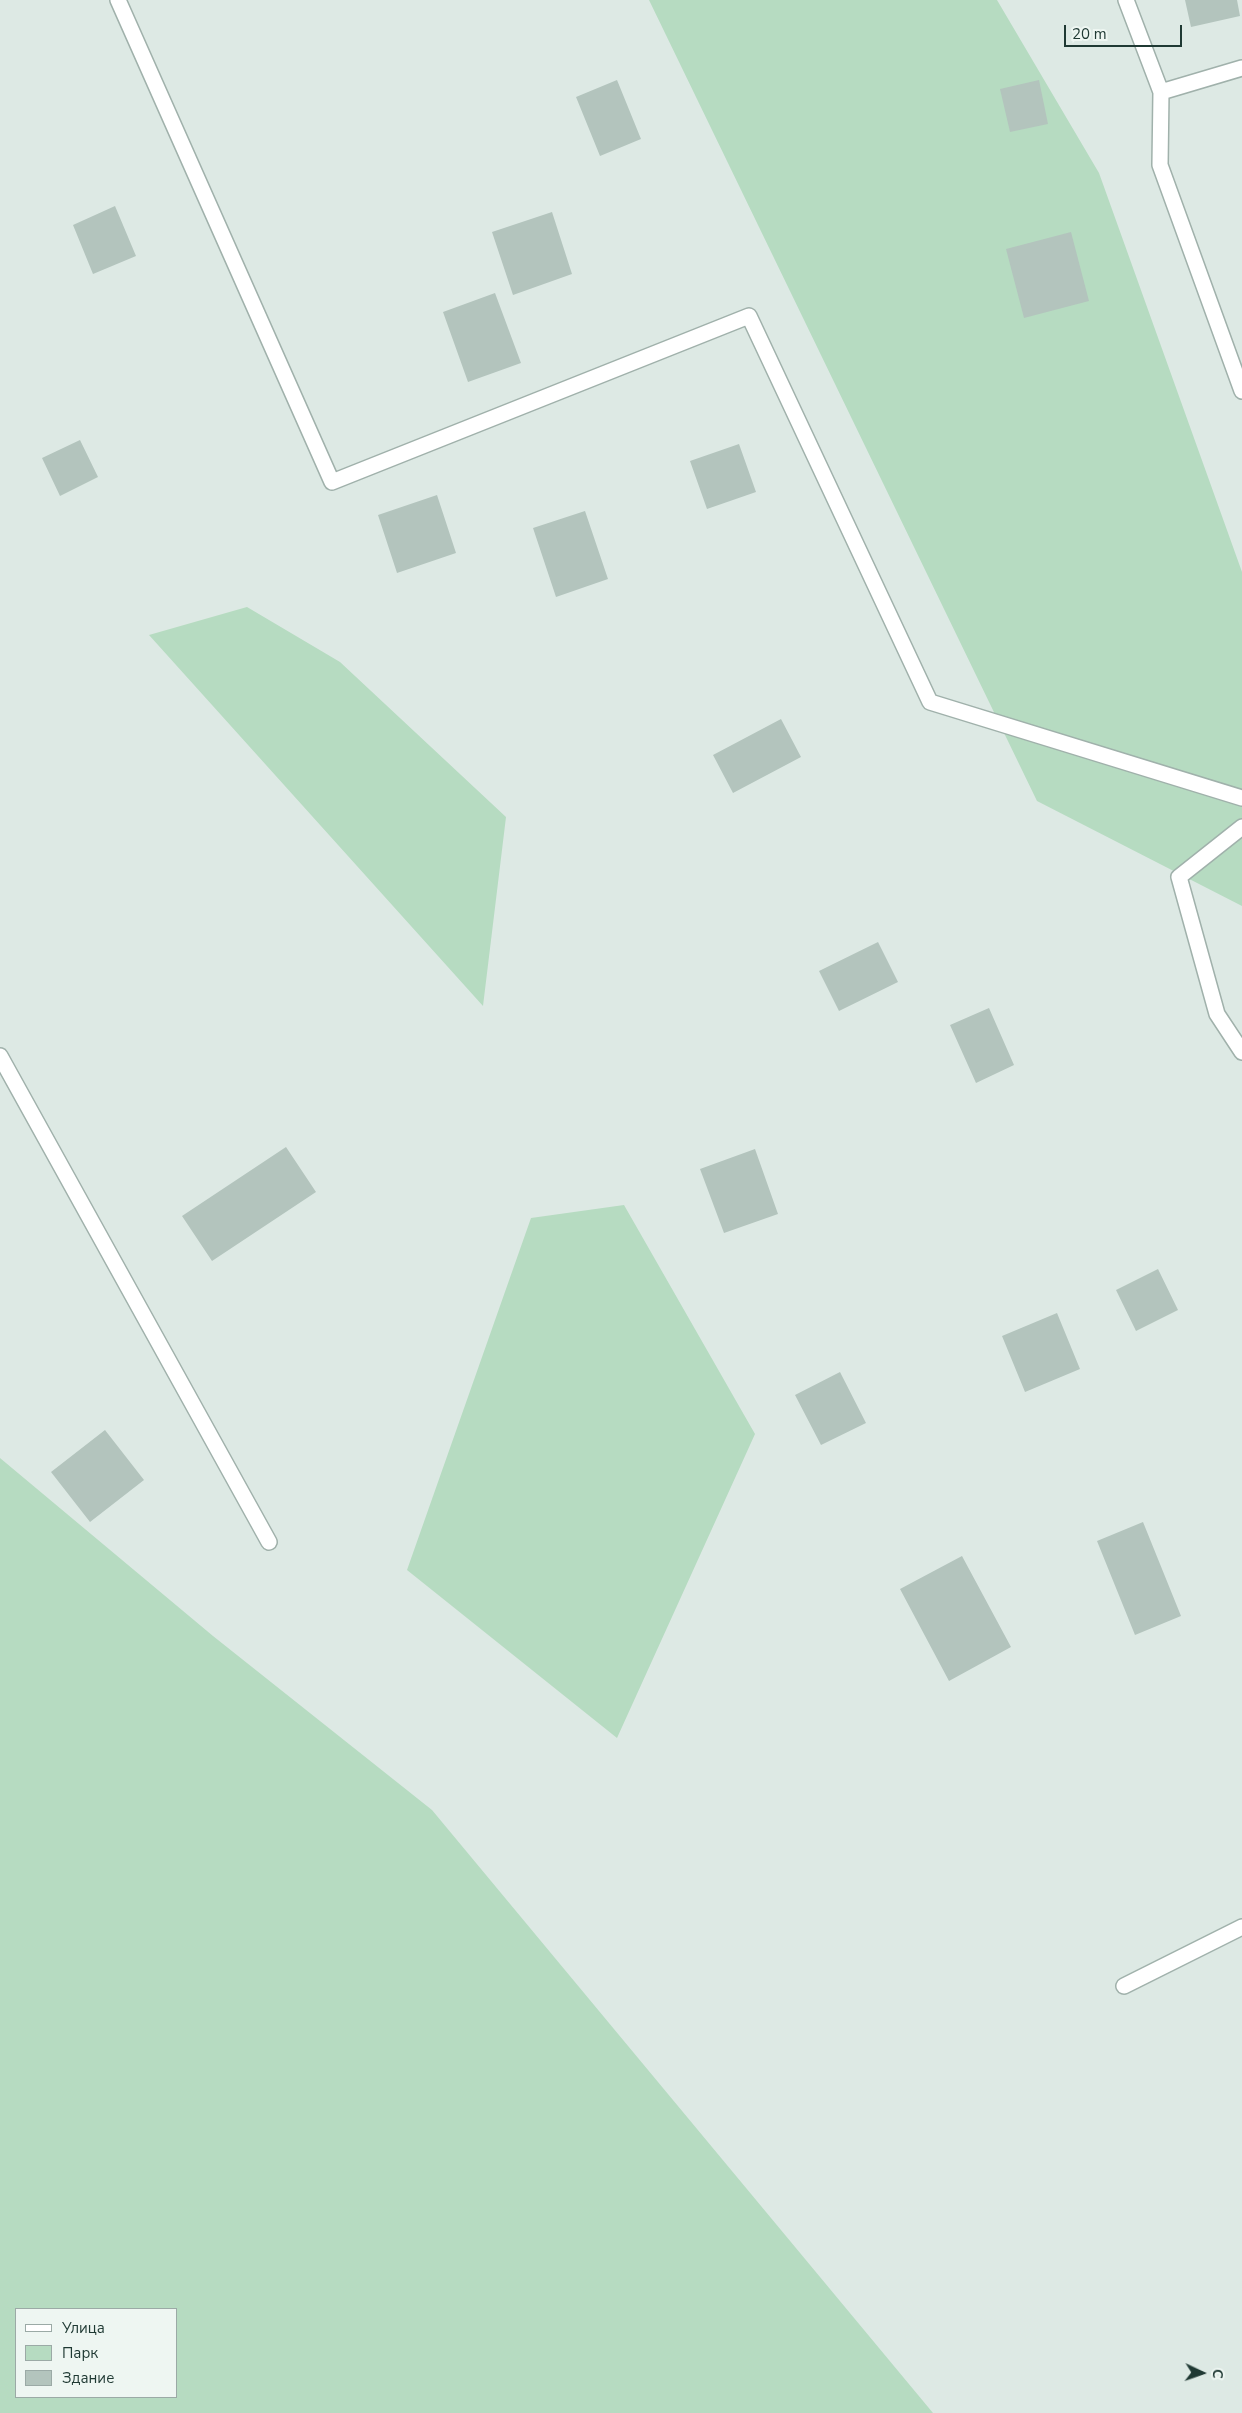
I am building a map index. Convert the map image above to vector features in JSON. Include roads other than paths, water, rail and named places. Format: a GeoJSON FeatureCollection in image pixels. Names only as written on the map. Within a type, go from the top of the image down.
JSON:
{"type":"FeatureCollection","features":[{"type":"Feature","properties":{"kind":"street"},"geometry":{"type":"LineString","coordinates":[[118,0],[332,482],[749,316],[930,702],[1242,798]]}},
{"type":"Feature","properties":{"kind":"street"},"geometry":{"type":"LineString","coordinates":[[1126,0],[1161,92],[1160,165],[1242,390]]}},
{"type":"Feature","properties":{"kind":"street"},"geometry":{"type":"LineString","coordinates":[[1161,92],[1242,68]]}},
{"type":"Feature","properties":{"kind":"street"},"geometry":{"type":"LineString","coordinates":[[1242,827],[1179,877],[1217,1014],[1242,1052]]}},
{"type":"Feature","properties":{"kind":"street"},"geometry":{"type":"LineString","coordinates":[[0,1056],[269,1542]]}},
{"type":"Feature","properties":{"kind":"street"},"geometry":{"type":"LineString","coordinates":[[1124,1986],[1242,1927]]}}]}
